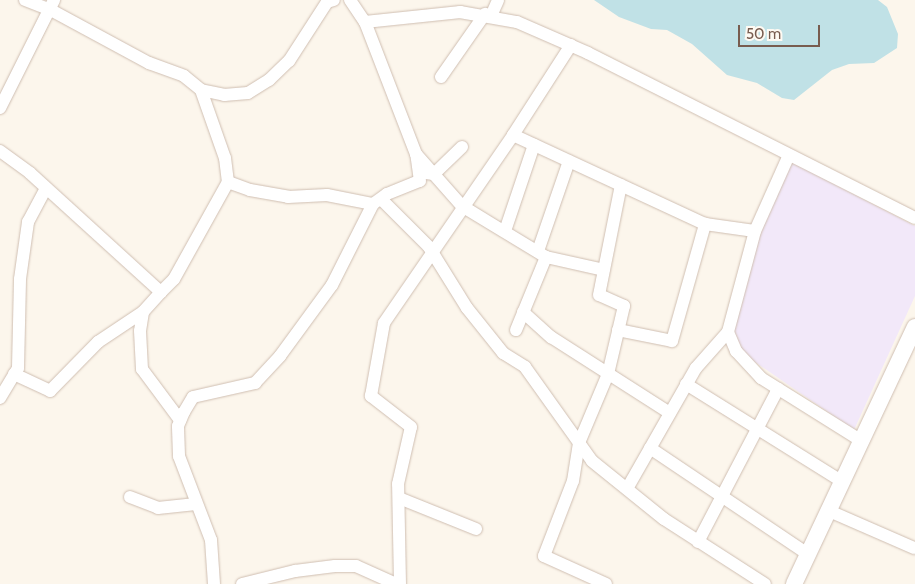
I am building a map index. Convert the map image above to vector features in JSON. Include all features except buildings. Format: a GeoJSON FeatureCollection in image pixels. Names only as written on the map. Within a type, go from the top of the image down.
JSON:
{"type":"FeatureCollection","features":[{"type":"Feature","properties":{"kind":"street"},"geometry":{"type":"LineString","coordinates":[[25,0],[51,4],[115,47],[184,76],[201,90],[224,95],[248,93],[269,80],[289,61],[327,2],[334,0]]}},
{"type":"Feature","properties":{"kind":"street"},"geometry":{"type":"LineString","coordinates":[[228,182],[250,190],[288,197],[327,195],[377,202],[420,181],[416,154],[366,22],[350,0]]}},
{"type":"Feature","properties":{"kind":"street"},"geometry":{"type":"LineString","coordinates":[[441,77],[498,0]]}},
{"type":"Feature","properties":{"kind":"street"},"geometry":{"type":"LineString","coordinates":[[0,108],[51,4]]}},
{"type":"Feature","properties":{"kind":"street"},"geometry":{"type":"LineString","coordinates":[[366,22],[460,12],[488,15],[517,22],[571,45],[915,218]]}},
{"type":"Feature","properties":{"kind":"street"},"geometry":{"type":"LineString","coordinates":[[242,584],[295,571],[335,566],[356,566],[398,584],[398,484],[411,427],[371,396],[384,323],[431,251],[513,135],[571,45]]}},
{"type":"Feature","properties":{"kind":"street"},"geometry":{"type":"LineString","coordinates":[[14,374],[50,391],[98,342],[143,312],[174,279],[228,182],[225,158],[201,90]]}},
{"type":"Feature","properties":{"kind":"street"},"geometry":{"type":"LineString","coordinates":[[513,135],[705,224],[755,231]]}},
{"type":"Feature","properties":{"kind":"street"},"geometry":{"type":"LineString","coordinates":[[504,232],[534,144]]}},
{"type":"Feature","properties":{"kind":"street"},"geometry":{"type":"LineString","coordinates":[[434,174],[462,147]]}},
{"type":"Feature","properties":{"kind":"street"},"geometry":{"type":"LineString","coordinates":[[0,151],[46,188],[161,292]]}},
{"type":"Feature","properties":{"kind":"street"},"geometry":{"type":"LineString","coordinates":[[416,154],[462,206],[504,232],[542,254],[604,270]]}},
{"type":"Feature","properties":{"kind":"street"},"geometry":{"type":"LineString","coordinates":[[628,487],[696,368],[728,332],[755,231],[789,155]]}},
{"type":"Feature","properties":{"kind":"street"},"geometry":{"type":"LineString","coordinates":[[516,330],[542,254],[570,161]]}},
{"type":"Feature","properties":{"kind":"street"},"geometry":{"type":"LineString","coordinates":[[418,172],[434,174]]}},
{"type":"Feature","properties":{"kind":"street"},"geometry":{"type":"LineString","coordinates":[[606,584],[544,556],[573,482],[579,443],[608,374],[624,306],[599,295],[621,185]]}},
{"type":"Feature","properties":{"kind":"street"},"geometry":{"type":"LineString","coordinates":[[0,398],[18,368],[20,278],[28,222],[46,188]]}},
{"type":"Feature","properties":{"kind":"street"},"geometry":{"type":"LineString","coordinates":[[377,202],[431,251],[467,308],[503,353],[525,367],[592,461],[698,542],[765,584]]}},
{"type":"Feature","properties":{"kind":"street"},"geometry":{"type":"LineString","coordinates":[[214,584],[211,540],[179,456],[178,426],[180,420],[193,397],[255,383],[280,356],[332,285],[377,202]]}},
{"type":"Feature","properties":{"kind":"street"},"geometry":{"type":"LineString","coordinates":[[618,330],[672,341],[705,224]]}},
{"type":"Feature","properties":{"kind":"street"},"geometry":{"type":"LineString","coordinates":[[143,312],[140,331],[142,369],[180,420]]}},
{"type":"Feature","properties":{"kind":"street"},"geometry":{"type":"LineString","coordinates":[[523,312],[551,337],[670,413]]}},
{"type":"Feature","properties":{"kind":"street"},"geometry":{"type":"LineString","coordinates":[[794,584],[915,327]]}},
{"type":"Feature","properties":{"kind":"street"},"geometry":{"type":"LineString","coordinates":[[728,332],[736,351],[761,378],[862,442]]}},
{"type":"Feature","properties":{"kind":"street"},"geometry":{"type":"LineString","coordinates":[[686,384],[842,482]]}},
{"type":"Feature","properties":{"kind":"street"},"geometry":{"type":"LineString","coordinates":[[698,542],[778,388]]}},
{"type":"Feature","properties":{"kind":"street"},"geometry":{"type":"LineString","coordinates":[[650,448],[808,554]]}},
{"type":"Feature","properties":{"kind":"street"},"geometry":{"type":"LineString","coordinates":[[130,498],[158,508],[196,504]]}},
{"type":"Feature","properties":{"kind":"street"},"geometry":{"type":"LineString","coordinates":[[399,498],[476,529]]}},
{"type":"Feature","properties":{"kind":"street"},"geometry":{"type":"LineString","coordinates":[[828,511],[914,548]]}},
{"type":"Feature","properties":{"kind":"shaded area"},"geometry":{"type":"Polygon","coordinates":[[[790,161],[915,226],[915,296],[854,430],[739,351],[731,332],[753,243],[790,161]]]}},
{"type":"Feature","properties":{"kind":"water"},"geometry":{"type":"Polygon","coordinates":[[[594,0],[878,0],[887,7],[898,34],[897,48],[874,63],[849,64],[832,70],[794,100],[782,98],[757,83],[727,75],[692,44],[667,30],[651,29],[619,17],[594,0]]]}}]}
